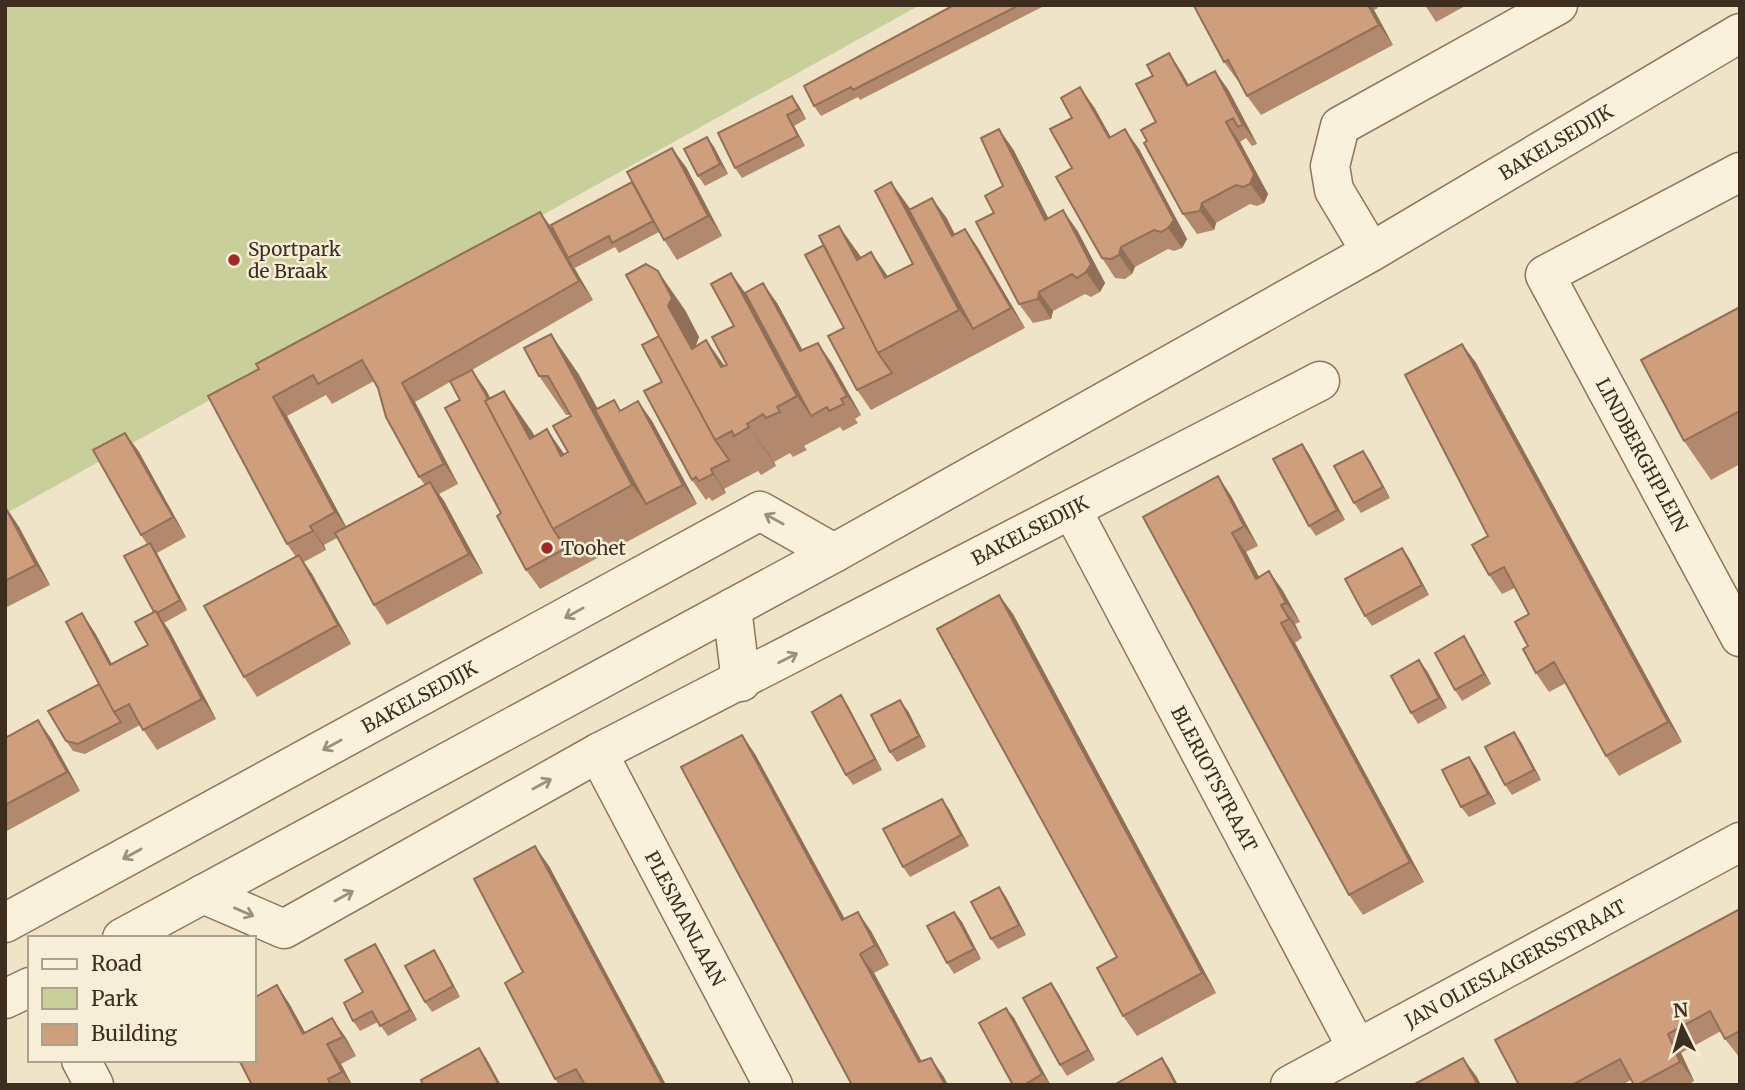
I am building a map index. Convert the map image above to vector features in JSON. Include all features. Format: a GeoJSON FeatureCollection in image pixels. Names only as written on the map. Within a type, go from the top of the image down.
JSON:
{"type":"FeatureCollection","features":[{"type":"Feature","properties":{"kind":"street"},"geometry":{"type":"LineString","coordinates":[[1371,252],[1334,190],[1330,166],[1340,126],[1558,5]]}},
{"type":"Feature","properties":{"kind":"street","name":"BAKELSEDIJK"},"geometry":{"type":"LineString","coordinates":[[126,936],[834,553],[1371,252],[1740,33]]}},
{"type":"Feature","properties":{"kind":"street","name":"LINDBERGHPLEIN"},"geometry":{"type":"LineString","coordinates":[[1740,172],[1545,275],[1740,637]]}},
{"type":"Feature","properties":{"kind":"street","name":"BAKELSEDIJK"},"geometry":{"type":"LineString","coordinates":[[203,894],[284,929],[598,753],[741,682],[1321,381]]}},
{"type":"Feature","properties":{"kind":"street","name":"BLERIOTSTRAAT"},"geometry":{"type":"LineString","coordinates":[[1072,510],[1357,1048]]}},
{"type":"Feature","properties":{"kind":"street","name":"BAKELSEDIJK"},"geometry":{"type":"LineString","coordinates":[[5,923],[760,512],[834,553]]}},
{"type":"Feature","properties":{"kind":"street"},"geometry":{"type":"LineString","coordinates":[[732,608],[741,682]]}},
{"type":"Feature","properties":{"kind":"street","name":"PLESMANLAAN"},"geometry":{"type":"LineString","coordinates":[[598,753],[773,1085]]}},
{"type":"Feature","properties":{"kind":"street","name":"JAN OLIESLAGERSSTRAAT"},"geometry":{"type":"LineString","coordinates":[[1290,1085],[1740,842]]}},
{"type":"Feature","properties":{"kind":"street"},"geometry":{"type":"LineString","coordinates":[[5,999],[28,988]]}},
{"type":"Feature","properties":{"kind":"street"},"geometry":{"type":"LineString","coordinates":[[82,1062],[94,1085]]}},
{"type":"Feature","properties":{"kind":"green space","name":"Sportpark de Braak"},"geometry":{"type":"Polygon","coordinates":[[[5,5],[920,5],[5,514],[5,5]]]}},
{"type":"Feature","properties":{"kind":"building"},"geometry":{"type":"Polygon","coordinates":[[[954,5],[1019,5],[853,90],[851,87],[814,106],[804,86],[954,5]]]}},
{"type":"Feature","properties":{"kind":"building"},"geometry":{"type":"Polygon","coordinates":[[[1195,5],[1368,5],[1379,25],[1247,96],[1228,60],[1224,62],[1195,5]]]}},
{"type":"Feature","properties":{"kind":"building"},"geometry":{"type":"Polygon","coordinates":[[[1169,53],[1187,86],[1215,71],[1243,125],[1238,127],[1233,118],[1226,122],[1254,174],[1250,184],[1243,187],[1236,185],[1202,203],[1200,211],[1183,214],[1144,143],[1147,141],[1141,130],[1156,122],[1136,84],[1153,76],[1147,65],[1169,53]]]}},
{"type":"Feature","properties":{"kind":"building"},"geometry":{"type":"Polygon","coordinates":[[[1080,87],[1109,138],[1125,129],[1174,220],[1161,232],[1154,230],[1121,247],[1119,255],[1111,259],[1102,258],[1056,177],[1072,168],[1050,129],[1072,118],[1061,98],[1080,87]]]}},
{"type":"Feature","properties":{"kind":"building"},"geometry":{"type":"Polygon","coordinates":[[[792,96],[799,109],[787,115],[798,136],[735,168],[718,133],[792,96]]]}},
{"type":"Feature","properties":{"kind":"building"},"geometry":{"type":"Polygon","coordinates":[[[999,129],[1045,220],[1063,210],[1091,264],[1086,272],[1077,278],[1072,274],[1039,292],[1038,299],[1019,304],[976,222],[994,213],[985,196],[1003,186],[981,138],[999,129]]]}},
{"type":"Feature","properties":{"kind":"building"},"geometry":{"type":"Polygon","coordinates":[[[707,137],[720,164],[698,176],[684,149],[707,137]]]}},
{"type":"Feature","properties":{"kind":"building"},"geometry":{"type":"Polygon","coordinates":[[[672,148],[708,216],[664,240],[627,172],[672,148]]]}},
{"type":"Feature","properties":{"kind":"building"},"geometry":{"type":"Polygon","coordinates":[[[632,182],[653,221],[612,243],[609,236],[568,258],[551,225],[632,182]]]}},
{"type":"Feature","properties":{"kind":"building"},"geometry":{"type":"Polygon","coordinates":[[[891,182],[959,310],[878,353],[819,236],[839,226],[857,260],[871,252],[885,278],[913,264],[875,191],[891,182]]]}},
{"type":"Feature","properties":{"kind":"building"},"geometry":{"type":"Polygon","coordinates":[[[932,198],[952,236],[965,229],[1011,308],[973,329],[909,210],[932,198]]]}},
{"type":"Feature","properties":{"kind":"building"},"geometry":{"type":"Polygon","coordinates":[[[540,212],[579,281],[402,383],[444,464],[419,477],[386,417],[378,388],[362,360],[318,384],[313,375],[273,397],[335,512],[310,526],[313,531],[287,544],[208,396],[259,369],[256,364],[540,212]]]}},
{"type":"Feature","properties":{"kind":"building"},"geometry":{"type":"Polygon","coordinates":[[[824,245],[878,353],[892,373],[857,390],[828,336],[844,328],[805,255],[824,245]]]}},
{"type":"Feature","properties":{"kind":"building"},"geometry":{"type":"Polygon","coordinates":[[[646,264],[658,271],[672,298],[668,306],[692,349],[706,340],[721,367],[727,365],[712,337],[734,326],[711,284],[731,273],[797,396],[777,407],[780,412],[766,418],[763,414],[734,436],[732,431],[715,440],[626,275],[646,264]]]}},
{"type":"Feature","properties":{"kind":"building"},"geometry":{"type":"Polygon","coordinates":[[[763,283],[800,351],[818,343],[847,396],[841,399],[844,404],[829,411],[827,407],[811,416],[745,293],[763,283]]]}},
{"type":"Feature","properties":{"kind":"building"},"geometry":{"type":"Polygon","coordinates":[[[1740,307],[1740,411],[1684,441],[1641,360],[1740,307]]]}},
{"type":"Feature","properties":{"kind":"building"},"geometry":{"type":"Polygon","coordinates":[[[551,334],[632,485],[553,529],[485,401],[504,391],[530,439],[547,429],[561,456],[568,452],[553,426],[571,416],[548,376],[539,376],[524,348],[551,334]]]}},
{"type":"Feature","properties":{"kind":"building"},"geometry":{"type":"Polygon","coordinates":[[[659,336],[715,440],[729,460],[711,469],[713,474],[699,481],[696,477],[692,480],[644,391],[662,382],[642,345],[659,336]]]}},
{"type":"Feature","properties":{"kind":"building"},"geometry":{"type":"Polygon","coordinates":[[[1462,344],[1668,722],[1606,756],[1554,662],[1536,673],[1523,649],[1528,646],[1515,622],[1529,614],[1504,567],[1489,575],[1472,545],[1488,536],[1405,375],[1462,344]]]}},
{"type":"Feature","properties":{"kind":"building"},"geometry":{"type":"Polygon","coordinates":[[[472,370],[488,399],[485,401],[553,529],[566,548],[526,570],[497,516],[501,513],[445,408],[460,400],[450,381],[472,370]]]}},
{"type":"Feature","properties":{"kind":"building"},"geometry":{"type":"Polygon","coordinates":[[[614,400],[620,411],[638,401],[683,485],[646,504],[595,410],[614,400]]]}},
{"type":"Feature","properties":{"kind":"building"},"geometry":{"type":"Polygon","coordinates":[[[125,433],[173,517],[141,535],[93,450],[125,433]]]}},
{"type":"Feature","properties":{"kind":"building"},"geometry":{"type":"Polygon","coordinates":[[[1302,444],[1337,510],[1309,526],[1273,459],[1302,444]]]}},
{"type":"Feature","properties":{"kind":"building"},"geometry":{"type":"Polygon","coordinates":[[[1363,451],[1383,487],[1354,503],[1334,466],[1363,451]]]}},
{"type":"Feature","properties":{"kind":"building"},"geometry":{"type":"Polygon","coordinates":[[[1218,476],[1244,526],[1232,533],[1256,579],[1269,571],[1286,603],[1281,605],[1289,619],[1281,623],[1410,862],[1349,895],[1143,517],[1218,476]]]}},
{"type":"Feature","properties":{"kind":"building"},"geometry":{"type":"Polygon","coordinates":[[[430,482],[469,554],[374,605],[335,533],[430,482]]]}},
{"type":"Feature","properties":{"kind":"building"},"geometry":{"type":"Polygon","coordinates":[[[5,507],[36,565],[5,581],[5,507]]]}},
{"type":"Feature","properties":{"kind":"building"},"geometry":{"type":"Polygon","coordinates":[[[150,543],[180,600],[157,613],[124,556],[150,543]]]}},
{"type":"Feature","properties":{"kind":"building"},"geometry":{"type":"Polygon","coordinates":[[[1402,548],[1422,585],[1365,616],[1345,579],[1402,548]]]}},
{"type":"Feature","properties":{"kind":"building"},"geometry":{"type":"Polygon","coordinates":[[[299,555],[338,625],[244,677],[204,606],[299,555]]]}},
{"type":"Feature","properties":{"kind":"building"},"geometry":{"type":"Polygon","coordinates":[[[999,595],[1202,973],[1123,1016],[1097,968],[1117,957],[937,629],[999,595]]]}},
{"type":"Feature","properties":{"kind":"building"},"geometry":{"type":"Polygon","coordinates":[[[156,611],[202,699],[143,730],[129,704],[114,712],[66,622],[82,613],[110,665],[148,645],[135,622],[156,611]]]}},
{"type":"Feature","properties":{"kind":"building"},"geometry":{"type":"Polygon","coordinates":[[[1464,636],[1484,674],[1455,690],[1435,653],[1464,636]]]}},
{"type":"Feature","properties":{"kind":"building"},"geometry":{"type":"Polygon","coordinates":[[[1419,660],[1439,698],[1411,713],[1391,676],[1419,660]]]}},
{"type":"Feature","properties":{"kind":"building"},"geometry":{"type":"Polygon","coordinates":[[[99,684],[121,722],[78,744],[66,741],[48,711],[99,684]]]}},
{"type":"Feature","properties":{"kind":"building"},"geometry":{"type":"Polygon","coordinates":[[[841,695],[875,759],[846,775],[812,712],[841,695]]]}},
{"type":"Feature","properties":{"kind":"building"},"geometry":{"type":"Polygon","coordinates":[[[900,700],[919,736],[890,752],[871,715],[900,700]]]}},
{"type":"Feature","properties":{"kind":"building"},"geometry":{"type":"Polygon","coordinates":[[[38,720],[67,772],[5,805],[5,738],[38,720]]]}},
{"type":"Feature","properties":{"kind":"building"},"geometry":{"type":"Polygon","coordinates":[[[1514,732],[1534,770],[1505,785],[1485,747],[1514,732]]]}},
{"type":"Feature","properties":{"kind":"building"},"geometry":{"type":"Polygon","coordinates":[[[742,735],[842,920],[858,912],[875,945],[860,954],[919,1062],[931,1058],[945,1085],[852,1085],[681,767],[742,735]]]}},
{"type":"Feature","properties":{"kind":"building"},"geometry":{"type":"Polygon","coordinates":[[[1469,757],[1488,794],[1461,807],[1442,770],[1469,757]]]}},
{"type":"Feature","properties":{"kind":"building"},"geometry":{"type":"Polygon","coordinates":[[[942,799],[961,835],[903,867],[883,829],[942,799]]]}},
{"type":"Feature","properties":{"kind":"building"},"geometry":{"type":"Polygon","coordinates":[[[535,846],[663,1085],[585,1085],[576,1069],[555,1079],[505,983],[523,972],[474,879],[535,846]]]}},
{"type":"Feature","properties":{"kind":"building"},"geometry":{"type":"Polygon","coordinates":[[[999,887],[1019,925],[991,939],[971,902],[999,887]]]}},
{"type":"Feature","properties":{"kind":"building"},"geometry":{"type":"Polygon","coordinates":[[[1740,909],[1740,1031],[1725,1039],[1710,1011],[1668,1034],[1680,1062],[1637,1085],[1634,1085],[1620,1059],[1572,1085],[1519,1085],[1495,1040],[1740,909]]]}},
{"type":"Feature","properties":{"kind":"building"},"geometry":{"type":"Polygon","coordinates":[[[954,912],[974,949],[947,963],[927,926],[954,912]]]}},
{"type":"Feature","properties":{"kind":"building"},"geometry":{"type":"Polygon","coordinates":[[[375,944],[410,1010],[380,1026],[372,1011],[353,1021],[344,1003],[363,992],[345,960],[375,944]]]}},
{"type":"Feature","properties":{"kind":"building"},"geometry":{"type":"Polygon","coordinates":[[[434,950],[453,986],[425,1002],[405,966],[434,950]]]}},
{"type":"Feature","properties":{"kind":"building"},"geometry":{"type":"Polygon","coordinates":[[[1051,983],[1088,1050],[1060,1065],[1023,998],[1051,983]]]}},
{"type":"Feature","properties":{"kind":"building"},"geometry":{"type":"Polygon","coordinates":[[[277,985],[303,1034],[332,1018],[343,1037],[327,1044],[342,1072],[328,1079],[331,1085],[252,1085],[240,1062],[256,1062],[256,997],[277,985]]]}},
{"type":"Feature","properties":{"kind":"building"},"geometry":{"type":"Polygon","coordinates":[[[1006,1008],[1042,1074],[1024,1085],[1013,1085],[979,1023],[1006,1008]]]}},
{"type":"Feature","properties":{"kind":"building"},"geometry":{"type":"Polygon","coordinates":[[[479,1048],[499,1085],[423,1085],[421,1080],[479,1048]]]}},
{"type":"Feature","properties":{"kind":"building"},"geometry":{"type":"Polygon","coordinates":[[[1162,1058],[1176,1085],[1114,1085],[1162,1058]]]}},
{"type":"Feature","properties":{"kind":"building"},"geometry":{"type":"Polygon","coordinates":[[[1463,1058],[1478,1085],[1413,1085],[1463,1058]]]}},
{"type":"Feature","properties":{"kind":"place","name":"Sportpark de Braak"},"geometry":{"type":"Point","coordinates":[234,260]}},
{"type":"Feature","properties":{"kind":"place","name":"Toohet"},"geometry":{"type":"Point","coordinates":[547,548]}}]}
